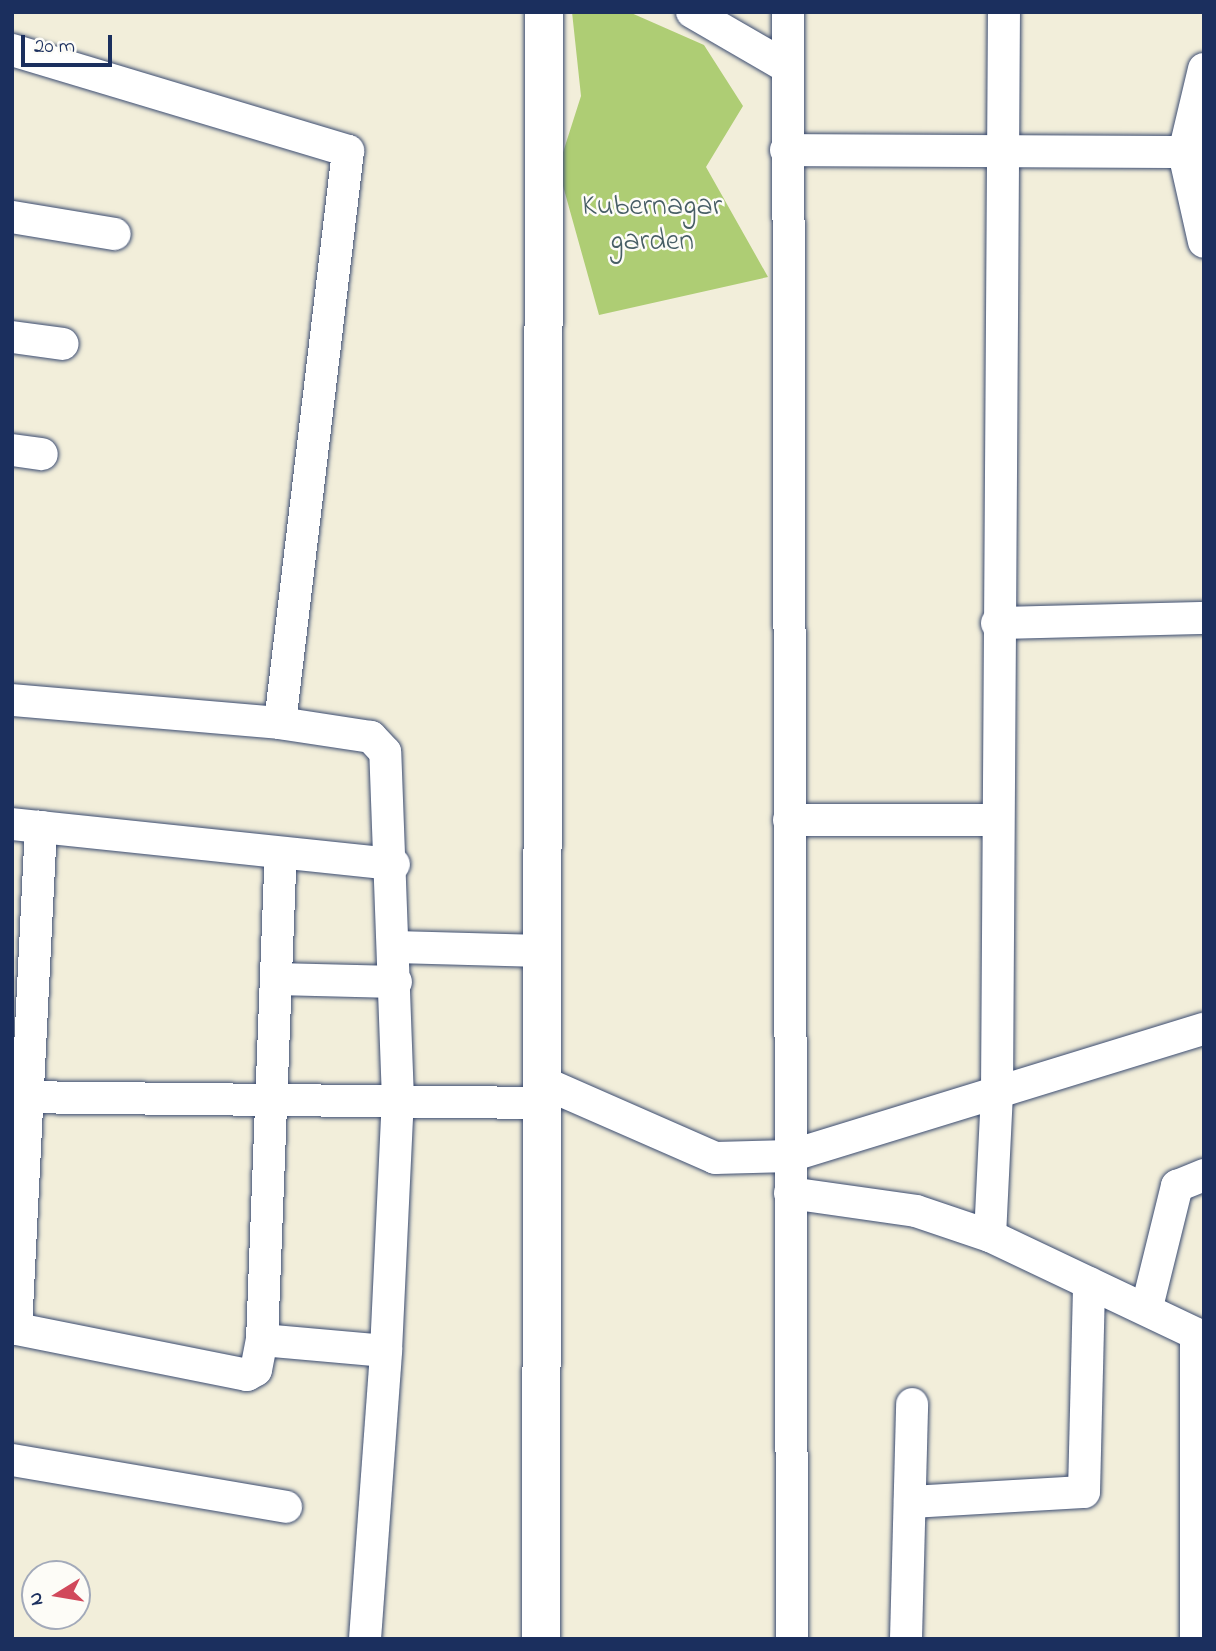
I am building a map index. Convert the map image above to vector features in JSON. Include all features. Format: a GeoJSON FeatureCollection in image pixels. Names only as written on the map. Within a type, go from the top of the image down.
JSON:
{"type":"FeatureCollection","features":[{"type":"Feature","properties":{"kind":"street"},"geometry":{"type":"LineString","coordinates":[[541,1639],[544,12]]}},
{"type":"Feature","properties":{"kind":"street"},"geometry":{"type":"LineString","coordinates":[[691,12],[787,67]]}},
{"type":"Feature","properties":{"kind":"street"},"geometry":{"type":"LineString","coordinates":[[788,12],[786,150],[792,1639]]}},
{"type":"Feature","properties":{"kind":"street"},"geometry":{"type":"LineString","coordinates":[[990,1236],[997,1092],[997,623],[1004,12]]}},
{"type":"Feature","properties":{"kind":"street"},"geometry":{"type":"LineString","coordinates":[[12,50],[348,151],[280,723]]}},
{"type":"Feature","properties":{"kind":"street"},"geometry":{"type":"LineString","coordinates":[[1204,69],[1194,152],[1204,243]]}},
{"type":"Feature","properties":{"kind":"street"},"geometry":{"type":"LineString","coordinates":[[786,150],[1194,152]]}},
{"type":"Feature","properties":{"kind":"street"},"geometry":{"type":"LineString","coordinates":[[12,216],[115,234]]}},
{"type":"Feature","properties":{"kind":"street"},"geometry":{"type":"LineString","coordinates":[[12,337],[63,344]]}},
{"type":"Feature","properties":{"kind":"street"},"geometry":{"type":"LineString","coordinates":[[997,623],[1204,618]]}},
{"type":"Feature","properties":{"kind":"street"},"geometry":{"type":"LineString","coordinates":[[12,700],[280,723],[370,737],[382,744],[394,864],[398,1100],[386,1351],[365,1639]]}},
{"type":"Feature","properties":{"kind":"street"},"geometry":{"type":"LineString","coordinates":[[789,820],[998,820]]}},
{"type":"Feature","properties":{"kind":"street"},"geometry":{"type":"LineString","coordinates":[[281,856],[262,1340],[256,1370],[247,1375],[14,1329],[27,825],[281,856],[394,864]]}},
{"type":"Feature","properties":{"kind":"street"},"geometry":{"type":"LineString","coordinates":[[395,947],[542,951]]}},
{"type":"Feature","properties":{"kind":"street"},"geometry":{"type":"LineString","coordinates":[[276,979],[396,982]]}},
{"type":"Feature","properties":{"kind":"street"},"geometry":{"type":"LineString","coordinates":[[21,1098],[398,1100],[541,1092],[715,1158],[790,1156],[1204,1029]]}},
{"type":"Feature","properties":{"kind":"street"},"geometry":{"type":"LineString","coordinates":[[1147,1307],[1177,1186],[1204,1175]]}},
{"type":"Feature","properties":{"kind":"street"},"geometry":{"type":"LineString","coordinates":[[790,1193],[916,1211],[990,1236],[1088,1283],[1147,1307],[1200,1336],[1200,1565],[1196,1639]]}},
{"type":"Feature","properties":{"kind":"street"},"geometry":{"type":"LineString","coordinates":[[910,1502],[1084,1492],[1088,1283]]}},
{"type":"Feature","properties":{"kind":"street"},"geometry":{"type":"LineString","coordinates":[[262,1340],[386,1351]]}},
{"type":"Feature","properties":{"kind":"street"},"geometry":{"type":"LineString","coordinates":[[906,1639],[912,1404]]}},
{"type":"Feature","properties":{"kind":"street"},"geometry":{"type":"LineString","coordinates":[[12,1460],[286,1507]]}},
{"type":"Feature","properties":{"kind":"green space","name":"Kubernagar garden"},"geometry":{"type":"Polygon","coordinates":[[[572,12],[629,12],[704,45],[743,106],[706,167],[768,277],[599,315],[558,168],[581,96],[572,12]]]}}]}
